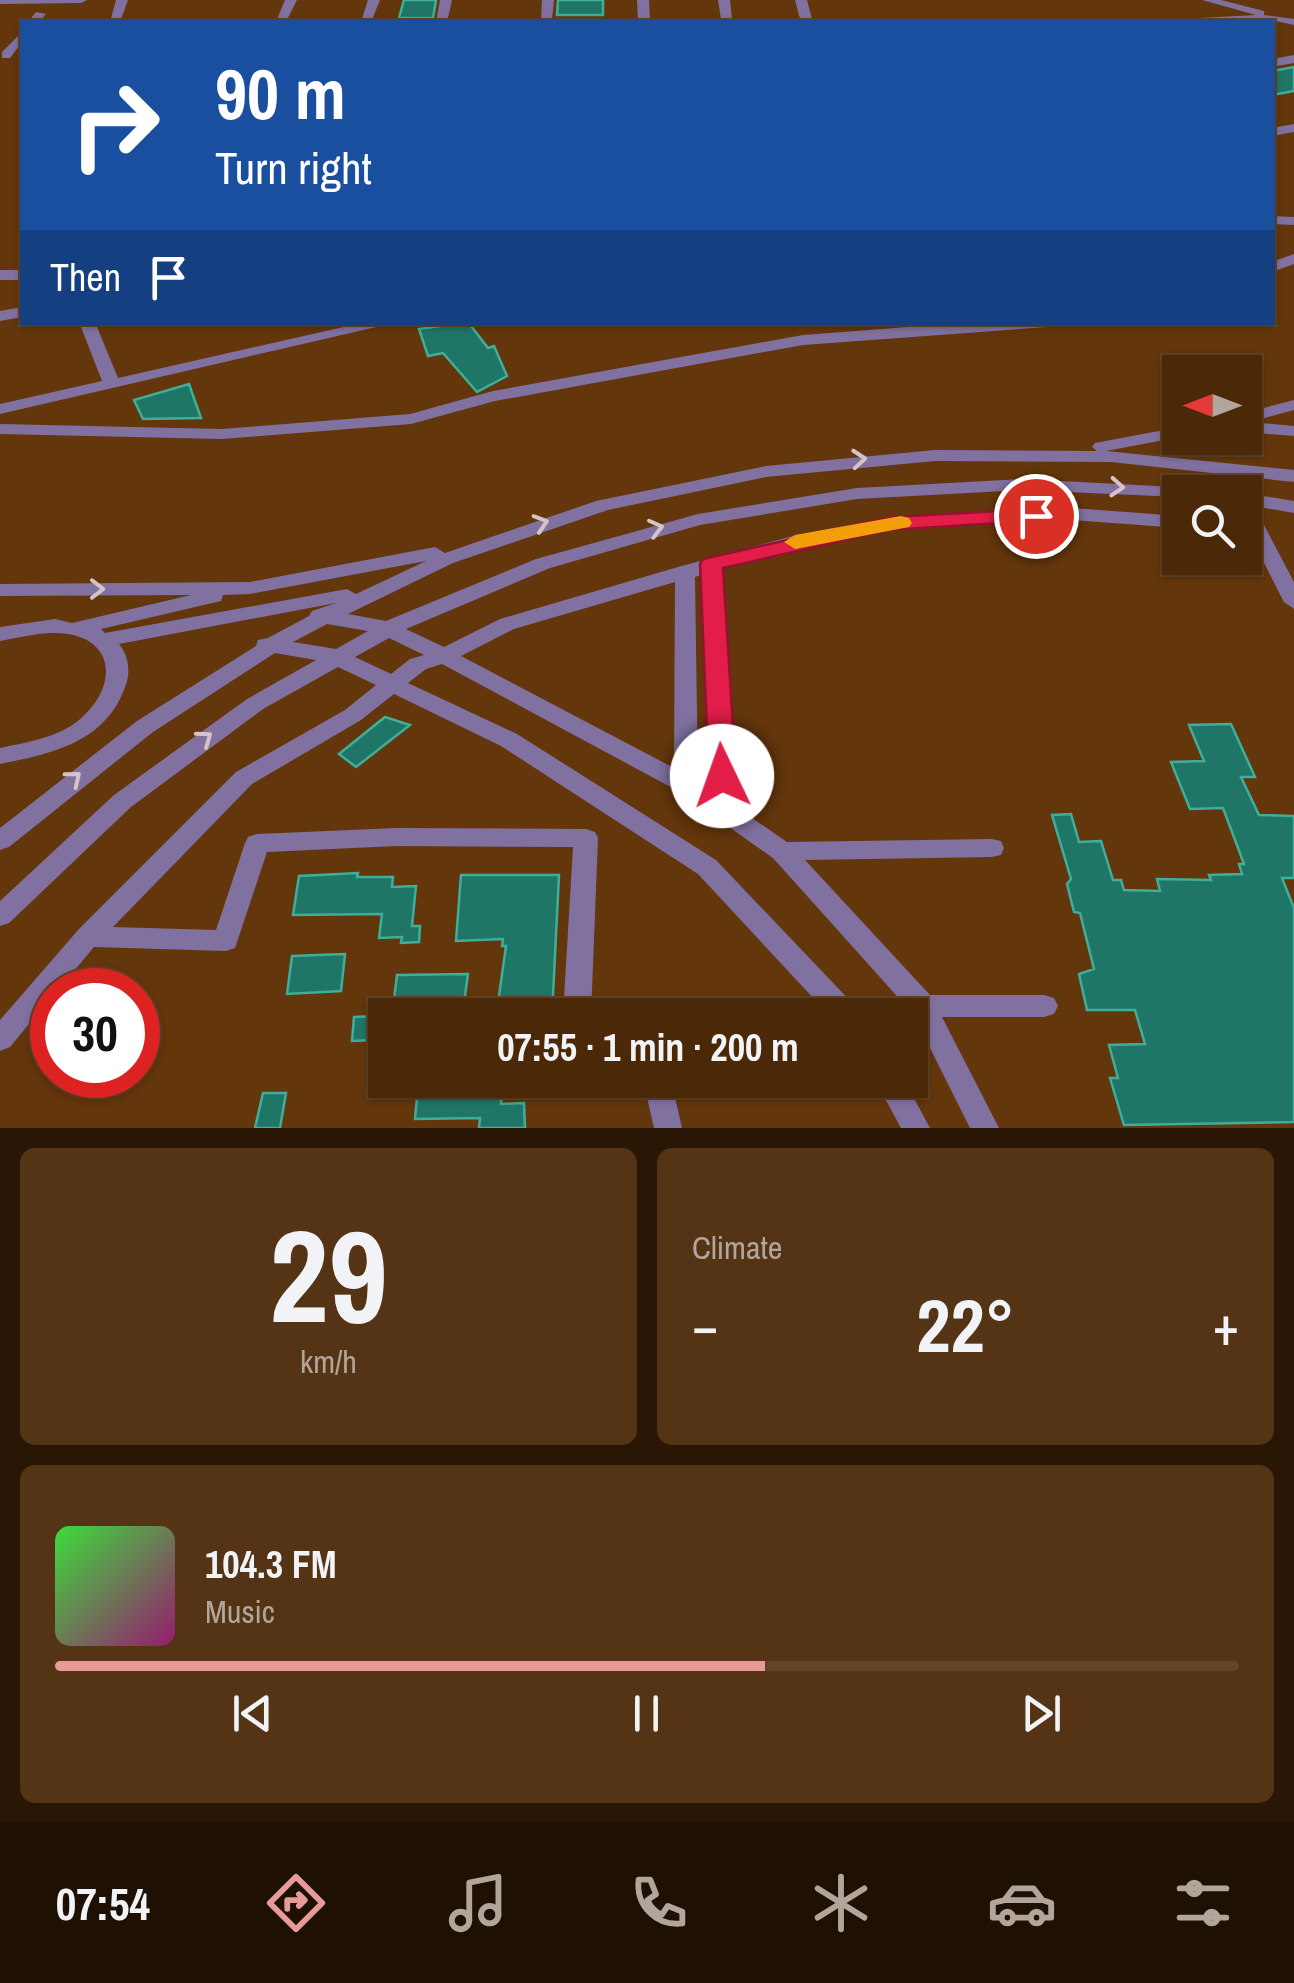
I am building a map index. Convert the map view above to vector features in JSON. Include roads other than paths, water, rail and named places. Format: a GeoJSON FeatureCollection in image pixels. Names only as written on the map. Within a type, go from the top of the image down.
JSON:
{"type":"FeatureCollection","features":[{"type":"Feature","properties":{"kind":"street"},"geometry":{"type":"LineString","coordinates":[[0,0],[81,0]]}},
{"type":"Feature","properties":{"kind":"street"},"geometry":{"type":"LineString","coordinates":[[1208,0],[1294,22]]}},
{"type":"Feature","properties":{"kind":"street"},"geometry":{"type":"LineString","coordinates":[[1228,20],[1276,18]]}},
{"type":"Feature","properties":{"kind":"street"},"geometry":{"type":"LineString","coordinates":[[3,55],[20,36]]}},
{"type":"Feature","properties":{"kind":"street"},"geometry":{"type":"LineString","coordinates":[[89,325],[111,382]]}},
{"type":"Feature","properties":{"kind":"street"},"geometry":{"type":"LineString","coordinates":[[0,409],[376,325]]}},
{"type":"Feature","properties":{"kind":"street"},"geometry":{"type":"LineString","coordinates":[[0,429],[222,434],[411,419],[493,396],[803,340],[974,325]]}},
{"type":"Feature","properties":{"kind":"street"},"geometry":{"type":"LineString","coordinates":[[1262,413],[1294,405]]}},
{"type":"Feature","properties":{"kind":"street"},"geometry":{"type":"LineString","coordinates":[[1262,428],[1294,430]]}},
{"type":"Feature","properties":{"kind":"street"},"geometry":{"type":"LineString","coordinates":[[1070,454],[1162,436]]}},
{"type":"Feature","properties":{"kind":"street"},"geometry":{"type":"LineString","coordinates":[[0,841],[119,743],[266,645],[373,590],[478,545],[602,506],[743,474],[904,456],[1070,454],[1184,461],[1294,476]]}},
{"type":"Feature","properties":{"kind":"street"},"geometry":{"type":"LineString","coordinates":[[0,916],[68,850],[174,760],[334,656],[493,580],[654,528],[761,505],[870,490],[980,484],[1162,490]]}},
{"type":"Feature","properties":{"kind":"street"},"geometry":{"type":"LineString","coordinates":[[1262,504],[1294,506]]}},
{"type":"Feature","properties":{"kind":"street"},"geometry":{"type":"LineString","coordinates":[[0,1038],[88,936],[244,778],[353,716],[418,664],[444,656],[507,624],[685,571],[890,523],[1072,514],[1162,521]]}},
{"type":"Feature","properties":{"kind":"street"},"geometry":{"type":"LineString","coordinates":[[6,626],[76,628],[250,588],[478,545]]}},
{"type":"Feature","properties":{"kind":"street"},"geometry":{"type":"LineString","coordinates":[[1262,548],[1294,602]]}},
{"type":"Feature","properties":{"kind":"street"},"geometry":{"type":"LineString","coordinates":[[712,564],[724,812]]}},
{"type":"Feature","properties":{"kind":"street"},"geometry":{"type":"LineString","coordinates":[[685,571],[686,785]]}},
{"type":"Feature","properties":{"kind":"street"},"geometry":{"type":"LineString","coordinates":[[0,590],[250,588]]}},
{"type":"Feature","properties":{"kind":"street"},"geometry":{"type":"LineString","coordinates":[[103,640],[373,590]]}},
{"type":"Feature","properties":{"kind":"street"},"geometry":{"type":"LineString","coordinates":[[320,616],[387,628],[686,785],[782,851],[916,998]]}},
{"type":"Feature","properties":{"kind":"street"},"geometry":{"type":"LineString","coordinates":[[0,756],[51,745],[99,716],[116,692],[121,668],[118,657],[103,640],[76,628]]}},
{"type":"Feature","properties":{"kind":"street"},"geometry":{"type":"LineString","coordinates":[[266,645],[334,656],[509,740],[707,867],[830,998]]}},
{"type":"Feature","properties":{"kind":"street"},"geometry":{"type":"LineString","coordinates":[[88,936],[226,941],[258,843],[397,837],[586,838],[578,998]]}},
{"type":"Feature","properties":{"kind":"street"},"geometry":{"type":"LineString","coordinates":[[782,851],[992,848]]}},
{"type":"Feature","properties":{"kind":"street"},"geometry":{"type":"LineString","coordinates":[[928,1006],[1044,1006]]}},
{"type":"Feature","properties":{"kind":"street"},"geometry":{"type":"LineString","coordinates":[[928,1016],[985,1128]]}},
{"type":"Feature","properties":{"kind":"street"},"geometry":{"type":"LineString","coordinates":[[662,1098],[668,1128]]}},
{"type":"Feature","properties":{"kind":"street"},"geometry":{"type":"LineString","coordinates":[[899,1098],[916,1128]]}}]}
